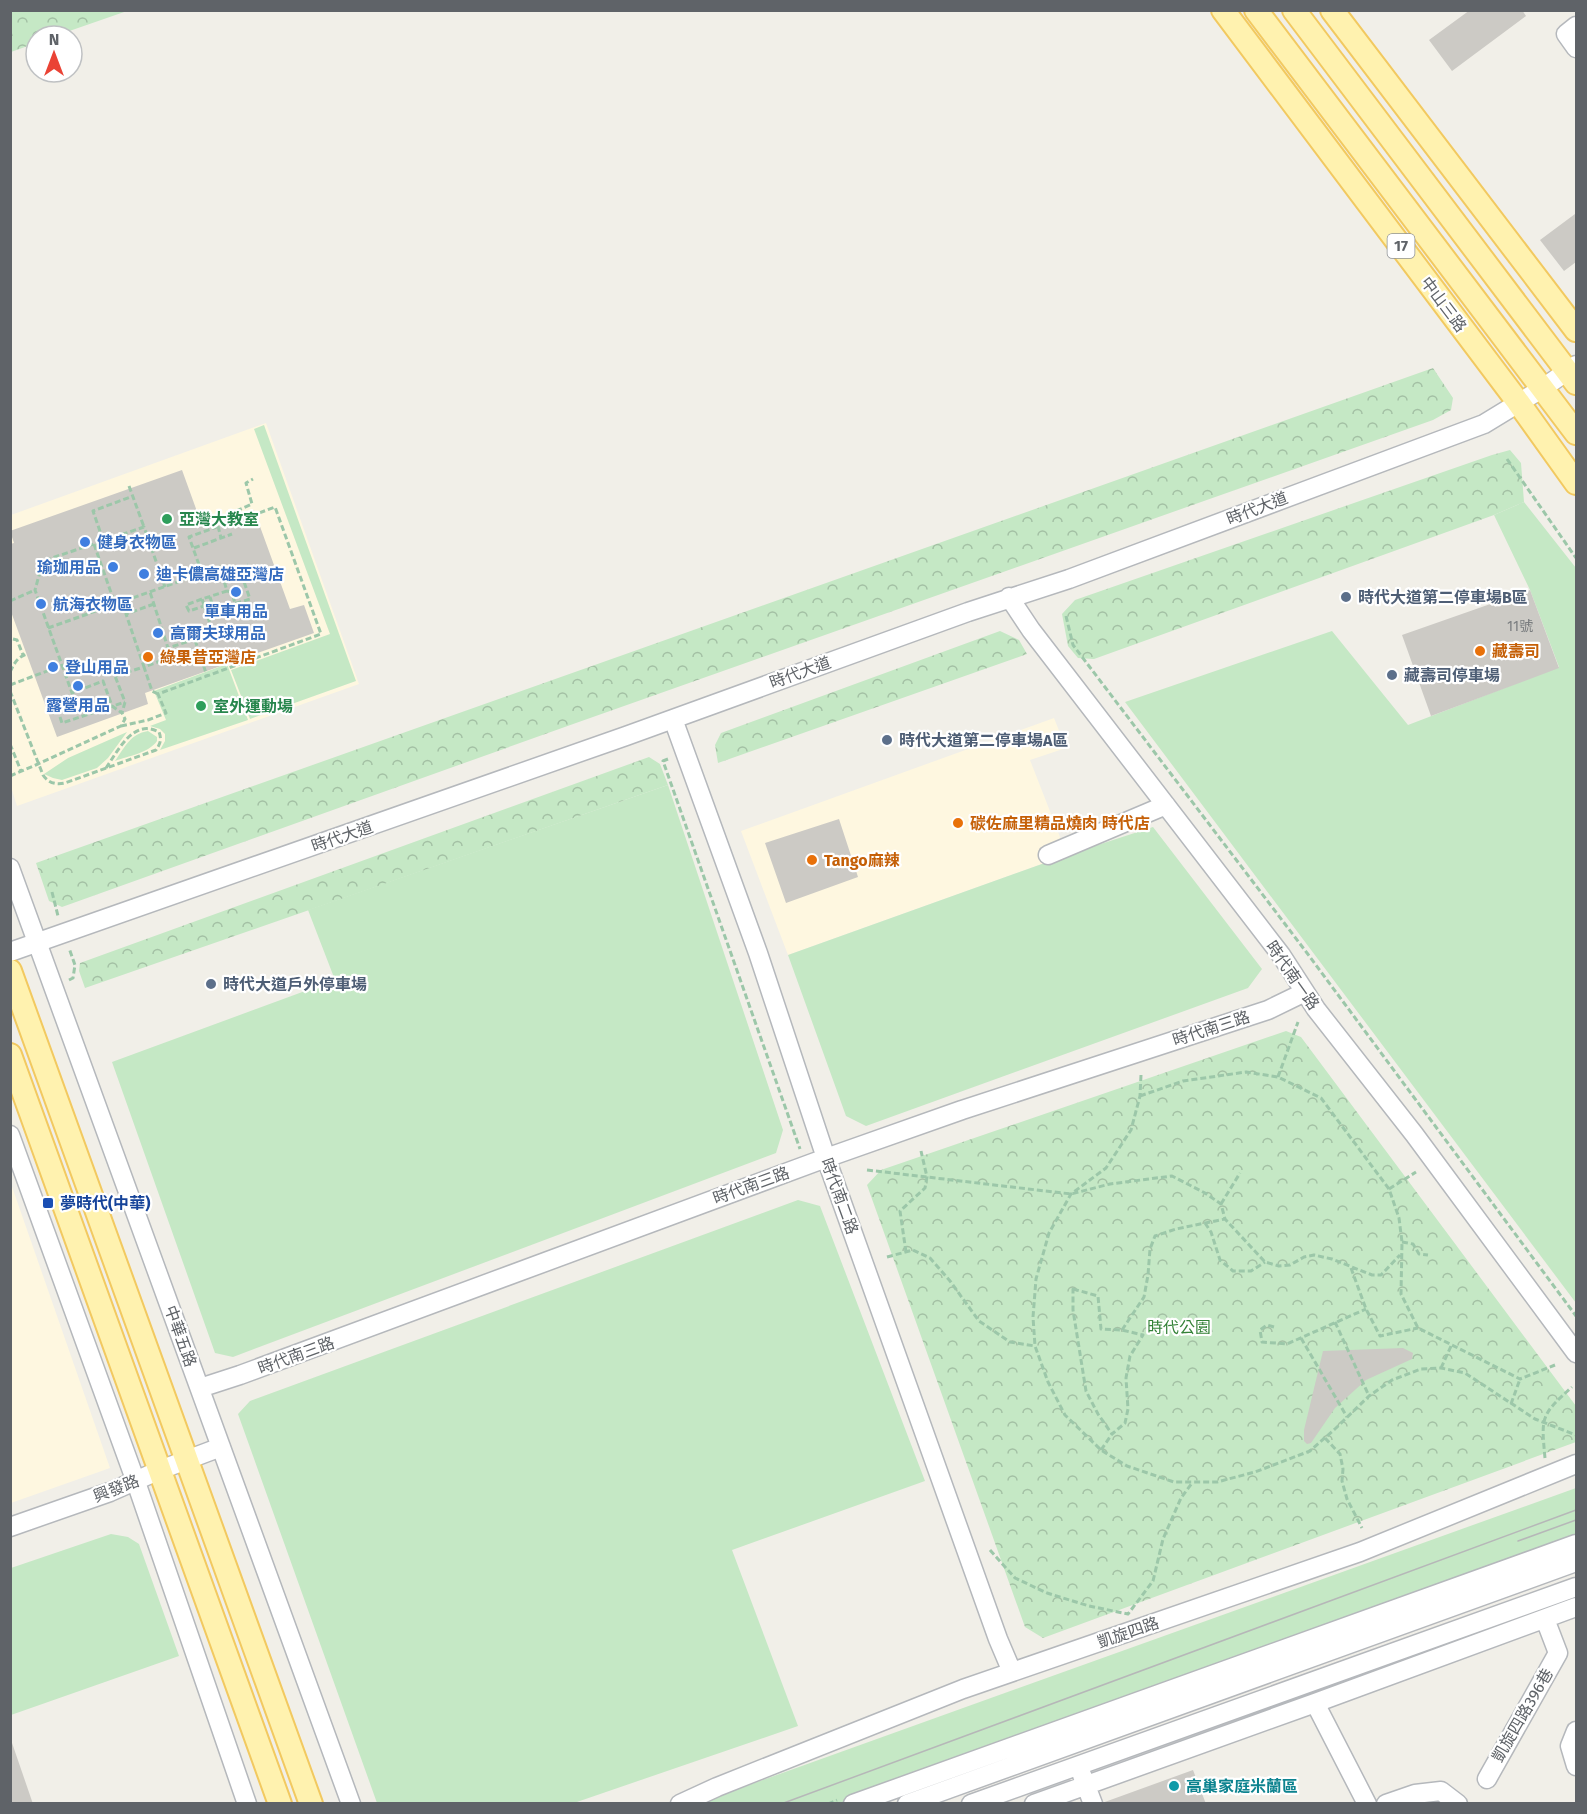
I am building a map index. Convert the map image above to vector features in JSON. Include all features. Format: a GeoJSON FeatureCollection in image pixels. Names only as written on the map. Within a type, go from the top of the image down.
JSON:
{"type":"FeatureCollection","features":[{"type":"Feature","properties":{"kind":"main road","name":"中山三路"},"geometry":{"type":"LineString","coordinates":[[1224,10],[1518,402],[1576,483]]}},
{"type":"Feature","properties":{"kind":"main road","name":"中山三路"},"geometry":{"type":"LineString","coordinates":[[1256,10],[1576,433]]}},
{"type":"Feature","properties":{"kind":"main road"},"geometry":{"type":"LineString","coordinates":[[1294,10],[1574,373]]}},
{"type":"Feature","properties":{"kind":"main road"},"geometry":{"type":"LineString","coordinates":[[1332,10],[1576,330]]}},
{"type":"Feature","properties":{"kind":"main road"},"geometry":{"type":"LineString","coordinates":[[10,971],[311,1803]]}},
{"type":"Feature","properties":{"kind":"main road"},"geometry":{"type":"LineString","coordinates":[[10,1055],[280,1803]]}},
{"type":"Feature","properties":{"kind":"street"},"geometry":{"type":"LineString","coordinates":[[1576,26],[1566,34],[1576,48]]}},
{"type":"Feature","properties":{"kind":"street","name":"時代大道"},"geometry":{"type":"LineString","coordinates":[[10,952],[673,719],[1009,597],[1080,575],[1484,424],[1518,402],[1574,373]]}},
{"type":"Feature","properties":{"kind":"street","name":"時代南一路"},"geometry":{"type":"LineString","coordinates":[[1009,597],[1031,630],[1281,955],[1316,1009],[1414,1134],[1576,1353]]}},
{"type":"Feature","properties":{"kind":"street","name":"時代南二路"},"geometry":{"type":"LineString","coordinates":[[673,719],[758,953],[826,1158],[998,1639],[1012,1672]]}},
{"type":"Feature","properties":{"kind":"street"},"geometry":{"type":"LineString","coordinates":[[1048,855],[1166,805]]}},
{"type":"Feature","properties":{"kind":"street","name":"中華五路"},"geometry":{"type":"LineString","coordinates":[[10,868],[351,1803]]}},
{"type":"Feature","properties":{"kind":"street","name":"時代南三路"},"geometry":{"type":"LineString","coordinates":[[200,1388],[240,1376],[826,1158],[962,1110],[1268,1010],[1305,992]]}},
{"type":"Feature","properties":{"kind":"street"},"geometry":{"type":"LineString","coordinates":[[10,1134],[136,1482],[247,1803]]}},
{"type":"Feature","properties":{"kind":"street","name":"興發路"},"geometry":{"type":"LineString","coordinates":[[10,1527],[136,1482],[160,1470],[221,1448]]}},
{"type":"Feature","properties":{"kind":"street","name":"凱旋四路"},"geometry":{"type":"LineString","coordinates":[[685,1803],[717,1787],[963,1689],[1360,1552],[1576,1464]]}},
{"type":"Feature","properties":{"kind":"street"},"geometry":{"type":"LineString","coordinates":[[908,1803],[1067,1736],[1576,1544]]}},
{"type":"Feature","properties":{"kind":"street"},"geometry":{"type":"LineString","coordinates":[[853,1803],[1067,1736],[1576,1562]]}},
{"type":"Feature","properties":{"kind":"street"},"geometry":{"type":"LineString","coordinates":[[971,1803],[1576,1587]]}},
{"type":"Feature","properties":{"kind":"street"},"geometry":{"type":"LineString","coordinates":[[1034,1803],[1576,1607]]}},
{"type":"Feature","properties":{"kind":"street","name":"凱旋四路396巷"},"geometry":{"type":"LineString","coordinates":[[1487,1779],[1558,1653],[1545,1619]]}},
{"type":"Feature","properties":{"kind":"street"},"geometry":{"type":"LineString","coordinates":[[1315,1703],[1366,1803]]}},
{"type":"Feature","properties":{"kind":"street"},"geometry":{"type":"LineString","coordinates":[[1576,1731],[1570,1746],[1576,1766]]}},
{"type":"Feature","properties":{"kind":"street"},"geometry":{"type":"LineString","coordinates":[[1067,1736],[1093,1803]]}},
{"type":"Feature","properties":{"kind":"street"},"geometry":{"type":"LineString","coordinates":[[1386,1803],[1415,1794],[1441,1791],[1458,1803]]}},
{"type":"Feature","properties":{"kind":"path"},"geometry":{"type":"LineString","coordinates":[[1508,459],[1576,558]]}},
{"type":"Feature","properties":{"kind":"path"},"geometry":{"type":"LineString","coordinates":[[202,573],[189,537],[236,520],[234,512],[252,504],[246,483],[253,479]]}},
{"type":"Feature","properties":{"kind":"path"},"geometry":{"type":"LineString","coordinates":[[129,486],[165,587]]}},
{"type":"Feature","properties":{"kind":"path"},"geometry":{"type":"LineString","coordinates":[[103,540],[93,511],[133,496]]}},
{"type":"Feature","properties":{"kind":"path"},"geometry":{"type":"LineString","coordinates":[[158,694],[321,634],[275,507],[243,519]]}},
{"type":"Feature","properties":{"kind":"path"},"geometry":{"type":"LineString","coordinates":[[218,526],[221,538]]}},
{"type":"Feature","properties":{"kind":"path"},"geometry":{"type":"LineString","coordinates":[[121,726],[125,719],[122,713],[112,706],[103,681],[72,693],[35,590],[43,561],[144,527]]}},
{"type":"Feature","properties":{"kind":"path"},"geometry":{"type":"LineString","coordinates":[[194,548],[232,534]]}},
{"type":"Feature","properties":{"kind":"path"},"geometry":{"type":"LineString","coordinates":[[94,543],[115,604]]}},
{"type":"Feature","properties":{"kind":"path"},"geometry":{"type":"LineString","coordinates":[[222,574],[248,565]]}},
{"type":"Feature","properties":{"kind":"path"},"geometry":{"type":"LineString","coordinates":[[48,628],[220,567],[235,604]]}},
{"type":"Feature","properties":{"kind":"path"},"geometry":{"type":"LineString","coordinates":[[210,597],[214,610],[250,599],[242,576],[225,582]]}},
{"type":"Feature","properties":{"kind":"path"},"geometry":{"type":"LineString","coordinates":[[10,601],[35,590]]}},
{"type":"Feature","properties":{"kind":"path"},"geometry":{"type":"LineString","coordinates":[[204,606],[189,611],[186,605],[228,591]]}},
{"type":"Feature","properties":{"kind":"path"},"geometry":{"type":"LineString","coordinates":[[122,713],[125,702],[115,676],[171,657],[150,592]]}},
{"type":"Feature","properties":{"kind":"path"},"geometry":{"type":"LineString","coordinates":[[168,648],[213,633],[202,599]]}},
{"type":"Feature","properties":{"kind":"path"},"geometry":{"type":"LineString","coordinates":[[10,776],[121,726],[148,720],[166,712],[158,694],[152,691],[126,614],[154,604]]}},
{"type":"Feature","properties":{"kind":"path"},"geometry":{"type":"LineString","coordinates":[[1066,616],[1073,645],[1307,953],[1576,1316]]}},
{"type":"Feature","properties":{"kind":"path"},"geometry":{"type":"LineString","coordinates":[[10,672],[15,662],[25,655],[17,640],[13,639]]}},
{"type":"Feature","properties":{"kind":"path"},"geometry":{"type":"LineString","coordinates":[[195,640],[207,676]]}},
{"type":"Feature","properties":{"kind":"path"},"geometry":{"type":"LineString","coordinates":[[231,652],[235,666]]}},
{"type":"Feature","properties":{"kind":"path"},"geometry":{"type":"LineString","coordinates":[[10,685],[63,665]]}},
{"type":"Feature","properties":{"kind":"path"},"geometry":{"type":"LineString","coordinates":[[10,691],[38,765],[46,780],[58,784],[106,768],[156,750],[160,745],[159,732],[148,729],[138,730],[131,734],[106,768]]}},
{"type":"Feature","properties":{"kind":"path"},"geometry":{"type":"LineString","coordinates":[[60,717],[62,723],[125,702]]}},
{"type":"Feature","properties":{"kind":"path"},"geometry":{"type":"LineString","coordinates":[[10,715],[18,712]]}},
{"type":"Feature","properties":{"kind":"path"},"geometry":{"type":"LineString","coordinates":[[10,744],[21,771]]}},
{"type":"Feature","properties":{"kind":"path"},"geometry":{"type":"LineString","coordinates":[[663,760],[800,1150]]}},
{"type":"Feature","properties":{"kind":"path"},"geometry":{"type":"LineString","coordinates":[[1278,1077],[1298,1022]]}},
{"type":"Feature","properties":{"kind":"path"},"geometry":{"type":"LineString","coordinates":[[1140,1096],[1183,1081],[1246,1072],[1278,1077],[1321,1098],[1389,1189],[1398,1218],[1402,1242],[1401,1294],[1418,1328]]}},
{"type":"Feature","properties":{"kind":"path"},"geometry":{"type":"LineString","coordinates":[[1141,1076],[1140,1096],[1131,1130],[1106,1168],[1071,1194],[1049,1233],[1036,1279],[1033,1317],[1035,1346],[1048,1382],[1065,1415],[1101,1450],[1127,1466],[1174,1482],[1217,1482],[1255,1472],[1310,1451],[1369,1396],[1392,1380],[1421,1369],[1441,1368],[1465,1373],[1543,1422],[1576,1435]]}},
{"type":"Feature","properties":{"kind":"path"},"geometry":{"type":"LineString","coordinates":[[906,1252],[900,1211],[926,1188],[927,1177],[921,1151]]}},
{"type":"Feature","properties":{"kind":"path"},"geometry":{"type":"LineString","coordinates":[[867,1170],[1071,1194],[1110,1184],[1172,1176],[1221,1204],[1225,1219],[1265,1262],[1279,1266],[1290,1265],[1304,1257],[1314,1255],[1332,1259],[1372,1275],[1381,1275],[1401,1254]]}},
{"type":"Feature","properties":{"kind":"path"},"geometry":{"type":"LineString","coordinates":[[1389,1189],[1416,1172]]}},
{"type":"Feature","properties":{"kind":"path"},"geometry":{"type":"LineString","coordinates":[[1221,1204],[1240,1173]]}},
{"type":"Feature","properties":{"kind":"path"},"geometry":{"type":"LineString","coordinates":[[1122,1330],[1144,1297],[1150,1249],[1155,1236],[1176,1229],[1225,1219]]}},
{"type":"Feature","properties":{"kind":"path"},"geometry":{"type":"LineString","coordinates":[[1205,1223],[1211,1232],[1220,1260],[1233,1271],[1251,1272],[1265,1262]]}},
{"type":"Feature","properties":{"kind":"path"},"geometry":{"type":"LineString","coordinates":[[1402,1242],[1413,1244],[1419,1254],[1428,1255]]}},
{"type":"Feature","properties":{"kind":"path"},"geometry":{"type":"LineString","coordinates":[[886,1257],[913,1250],[930,1258],[979,1321],[1010,1342],[1035,1346]]}},
{"type":"Feature","properties":{"kind":"path"},"geometry":{"type":"LineString","coordinates":[[1351,1268],[1366,1309],[1380,1336],[1418,1328],[1520,1379],[1556,1365]]}},
{"type":"Feature","properties":{"kind":"path"},"geometry":{"type":"LineString","coordinates":[[1101,1450],[1112,1434],[1125,1424],[1128,1410],[1126,1378],[1130,1356],[1143,1335],[1122,1330],[1101,1329],[1098,1296],[1073,1289],[1073,1310],[1086,1391],[1112,1434]]}},
{"type":"Feature","properties":{"kind":"path"},"geometry":{"type":"LineString","coordinates":[[1274,1326],[1267,1325],[1260,1330],[1262,1342],[1287,1344],[1366,1309]]}},
{"type":"Feature","properties":{"kind":"path"},"geometry":{"type":"LineString","coordinates":[[1335,1322],[1369,1396]]}},
{"type":"Feature","properties":{"kind":"path"},"geometry":{"type":"LineString","coordinates":[[1301,1338],[1347,1417]]}},
{"type":"Feature","properties":{"kind":"path"},"geometry":{"type":"LineString","coordinates":[[1441,1368],[1452,1344]]}},
{"type":"Feature","properties":{"kind":"path"},"geometry":{"type":"LineString","coordinates":[[1511,1404],[1520,1379]]}},
{"type":"Feature","properties":{"kind":"path"},"geometry":{"type":"LineString","coordinates":[[1545,1461],[1543,1422],[1550,1408],[1572,1387]]}},
{"type":"Feature","properties":{"kind":"path"},"geometry":{"type":"LineString","coordinates":[[1325,1438],[1340,1454],[1343,1469],[1342,1481],[1347,1499],[1362,1528]]}},
{"type":"Feature","properties":{"kind":"path"},"geometry":{"type":"LineString","coordinates":[[990,1550],[1015,1578],[1047,1593],[1089,1606],[1128,1614],[1153,1581],[1162,1539],[1181,1498],[1192,1482]]}},
{"type":"Feature","properties":{"kind":"shaded area"},"geometry":{"type":"Polygon","coordinates":[[[266,423],[359,684],[17,806],[11,787],[11,515],[266,423]]]}},
{"type":"Feature","properties":{"kind":"shaded area"},"geometry":{"type":"Polygon","coordinates":[[[1054,718],[1066,748],[1030,760],[1067,855],[788,955],[741,831],[1054,718]]]}},
{"type":"Feature","properties":{"kind":"shaded area"},"geometry":{"type":"Polygon","coordinates":[[[10,1181],[110,1468],[11,1503],[10,1503],[10,1181]]]}},
{"type":"Feature","properties":{"kind":"green space"},"geometry":{"type":"Polygon","coordinates":[[[11,10],[127,11],[84,26],[84,24],[24,24],[24,47],[11,52],[11,10]]]}},
{"type":"Feature","properties":{"kind":"green space"},"geometry":{"type":"Polygon","coordinates":[[[1433,368],[1453,398],[1451,410],[1433,420],[62,907],[49,901],[36,863],[1433,368]]]}},
{"type":"Feature","properties":{"kind":"green space"},"geometry":{"type":"Polygon","coordinates":[[[264,425],[356,681],[250,719],[231,670],[330,634],[254,429],[264,425]]]}},
{"type":"Feature","properties":{"kind":"green space"},"geometry":{"type":"Polygon","coordinates":[[[1510,450],[1521,463],[1524,502],[1494,515],[1094,659],[1078,658],[1068,646],[1062,614],[1075,600],[1510,450]]]}},
{"type":"Feature","properties":{"kind":"green space"},"geometry":{"type":"Polygon","coordinates":[[[1524,502],[1576,568],[1576,1303],[1125,702],[1332,631],[1408,725],[1559,667],[1530,590],[1494,515],[1524,502]]]}},
{"type":"Feature","properties":{"kind":"green space"},"geometry":{"type":"Polygon","coordinates":[[[1000,631],[1019,640],[1027,654],[718,763],[715,745],[721,733],[1000,631]]]}},
{"type":"Feature","properties":{"kind":"green space","name":"室外運動場"},"geometry":{"type":"Polygon","coordinates":[[[227,664],[248,720],[160,750],[165,741],[165,734],[160,729],[150,726],[166,720],[154,691],[227,664]]]}},
{"type":"Feature","properties":{"kind":"green space"},"geometry":{"type":"Polygon","coordinates":[[[148,731],[157,737],[153,745],[144,751],[115,761],[132,738],[148,731]]]}},
{"type":"Feature","properties":{"kind":"green space"},"geometry":{"type":"Polygon","coordinates":[[[127,732],[108,758],[97,768],[62,780],[44,774],[68,758],[127,732]]]}},
{"type":"Feature","properties":{"kind":"green space"},"geometry":{"type":"Polygon","coordinates":[[[649,757],[660,764],[668,785],[85,988],[79,971],[80,963],[649,757]]]}},
{"type":"Feature","properties":{"kind":"green space"},"geometry":{"type":"Polygon","coordinates":[[[668,785],[783,1130],[776,1153],[233,1357],[215,1353],[112,1062],[335,980],[308,910],[668,785]]]}},
{"type":"Feature","properties":{"kind":"green space"},"geometry":{"type":"Polygon","coordinates":[[[1153,827],[1262,969],[1248,988],[866,1126],[846,1116],[788,955],[1067,855],[1153,827]]]}},
{"type":"Feature","properties":{"kind":"green space","name":"時代公園"},"geometry":{"type":"Polygon","coordinates":[[[1286,1031],[1301,1037],[1576,1406],[1576,1442],[1043,1638],[1025,1627],[867,1185],[881,1170],[1286,1031]]]}},
{"type":"Feature","properties":{"kind":"green space"},"geometry":{"type":"Polygon","coordinates":[[[798,1200],[820,1206],[925,1481],[732,1550],[798,1726],[574,1803],[377,1803],[238,1414],[250,1401],[798,1200]]]}},
{"type":"Feature","properties":{"kind":"green space"},"geometry":{"type":"Polygon","coordinates":[[[1576,1488],[1576,1538],[841,1803],[696,1804],[1576,1488]]]}},
{"type":"Feature","properties":{"kind":"green space"},"geometry":{"type":"Polygon","coordinates":[[[111,1534],[128,1537],[139,1544],[179,1656],[11,1715],[11,1568],[111,1534]]]}},
{"type":"Feature","properties":{"kind":"building"},"geometry":{"type":"Polygon","coordinates":[[[1470,10],[1522,10],[1526,16],[1452,71],[1429,40],[1470,10]]]}},
{"type":"Feature","properties":{"kind":"building"},"geometry":{"type":"Polygon","coordinates":[[[1575,214],[1576,262],[1564,271],[1540,240],[1575,214]]]}},
{"type":"Feature","properties":{"kind":"building","name":"迪卡儂高雄亞灣店"},"geometry":{"type":"Polygon","coordinates":[[[182,470],[203,528],[254,510],[290,609],[304,605],[314,633],[145,693],[148,704],[57,737],[10,609],[10,544],[14,543],[10,531],[182,470]]]}},
{"type":"Feature","properties":{"kind":"building","name":"藏壽司"},"geometry":{"type":"Polygon","coordinates":[[[1530,590],[1559,668],[1431,716],[1402,635],[1530,590]]]}},
{"type":"Feature","properties":{"kind":"building","name":"Tango麻辣"},"geometry":{"type":"Polygon","coordinates":[[[839,819],[858,877],[786,903],[765,843],[839,819]]]}},
{"type":"Feature","properties":{"kind":"building"},"geometry":{"type":"Polygon","coordinates":[[[1403,1348],[1413,1353],[1412,1359],[1366,1380],[1335,1408],[1311,1443],[1307,1444],[1304,1441],[1304,1430],[1323,1351],[1403,1348]]]}},
{"type":"Feature","properties":{"kind":"building"},"geometry":{"type":"Polygon","coordinates":[[[11,1740],[33,1804],[10,1804],[11,1740]]]}},
{"type":"Feature","properties":{"kind":"building","name":"高巢家庭米蘭區"},"geometry":{"type":"Polygon","coordinates":[[[1193,1770],[1206,1804],[1102,1804],[1102,1803],[1193,1770]]]}},
{"type":"Feature","properties":{"kind":"tram line"},"geometry":{"type":"LineString","coordinates":[[781,1804],[1576,1510]]}},
{"type":"Feature","properties":{"kind":"tram line"},"geometry":{"type":"LineString","coordinates":[[1518,1541],[1576,1520]]}},
{"type":"Feature","properties":{"kind":"place","name":"亞灣大教室"},"geometry":{"type":"Point","coordinates":[167,519]}},
{"type":"Feature","properties":{"kind":"place","name":"健身衣物區"},"geometry":{"type":"Point","coordinates":[85,542]}},
{"type":"Feature","properties":{"kind":"place","name":"瑜珈用品"},"geometry":{"type":"Point","coordinates":[113,567]}},
{"type":"Feature","properties":{"kind":"place","name":"迪卡儂高雄亞灣店"},"geometry":{"type":"Point","coordinates":[144,574]}},
{"type":"Feature","properties":{"kind":"place","name":"單車用品"},"geometry":{"type":"Point","coordinates":[236,592]}},
{"type":"Feature","properties":{"kind":"place","name":"時代大道第二停車場B區"},"geometry":{"type":"Point","coordinates":[1346,597]}},
{"type":"Feature","properties":{"kind":"place","name":"航海衣物區"},"geometry":{"type":"Point","coordinates":[41,604]}},
{"type":"Feature","properties":{"kind":"place","name":"高爾夫球用品"},"geometry":{"type":"Point","coordinates":[158,633]}},
{"type":"Feature","properties":{"kind":"place","name":"藏壽司"},"geometry":{"type":"Point","coordinates":[1480,651]}},
{"type":"Feature","properties":{"kind":"place","name":"綠果昔亞灣店"},"geometry":{"type":"Point","coordinates":[148,657]}},
{"type":"Feature","properties":{"kind":"place","name":"登山用品"},"geometry":{"type":"Point","coordinates":[53,667]}},
{"type":"Feature","properties":{"kind":"place","name":"藏壽司停車場"},"geometry":{"type":"Point","coordinates":[1392,675]}},
{"type":"Feature","properties":{"kind":"place","name":"露營用品"},"geometry":{"type":"Point","coordinates":[78,686]}},
{"type":"Feature","properties":{"kind":"place","name":"室外運動場"},"geometry":{"type":"Point","coordinates":[201,706]}},
{"type":"Feature","properties":{"kind":"place","name":"時代大道第二停車場A區"},"geometry":{"type":"Point","coordinates":[887,740]}},
{"type":"Feature","properties":{"kind":"place","name":"碳佐麻里精品燒肉 時代店"},"geometry":{"type":"Point","coordinates":[958,823]}},
{"type":"Feature","properties":{"kind":"place","name":"Tango麻辣"},"geometry":{"type":"Point","coordinates":[812,860]}},
{"type":"Feature","properties":{"kind":"place","name":"時代大道戶外停車場"},"geometry":{"type":"Point","coordinates":[211,984]}},
{"type":"Feature","properties":{"kind":"place","name":"夢時代(中華)"},"geometry":{"type":"Point","coordinates":[48,1203]}},
{"type":"Feature","properties":{"kind":"place","name":"高巢家庭米蘭區"},"geometry":{"type":"Point","coordinates":[1174,1786]}}]}
